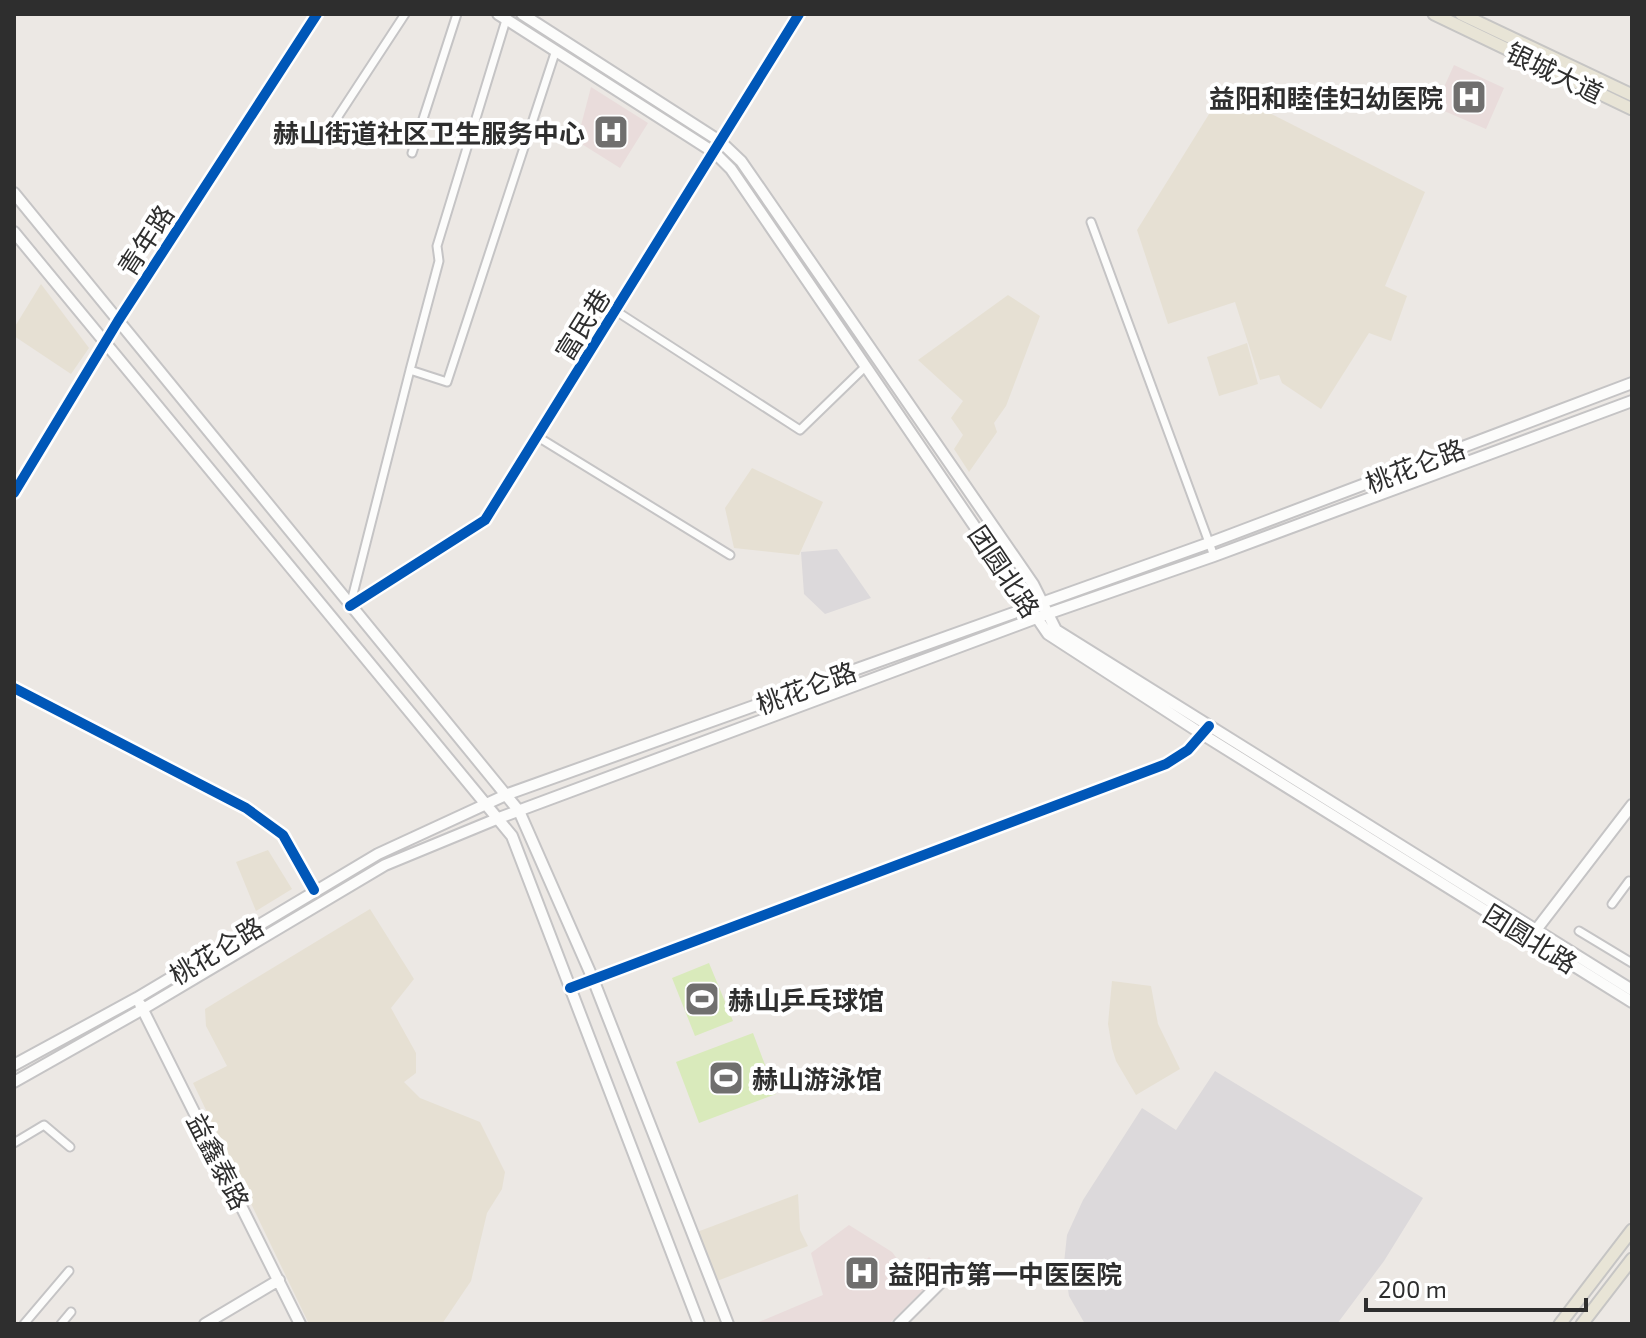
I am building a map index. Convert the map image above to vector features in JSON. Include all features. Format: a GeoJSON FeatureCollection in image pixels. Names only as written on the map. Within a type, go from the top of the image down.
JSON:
{"type":"FeatureCollection","features":[{"type":"Feature","properties":{"kind":"main road","name":"青年路"},"geometry":{"type":"LineString","coordinates":[[14,493],[118,321],[317,14]]}},
{"type":"Feature","properties":{"kind":"main road","name":"团圆北路"},"geometry":{"type":"LineString","coordinates":[[522,14],[721,142],[741,161],[1042,601],[1056,630],[1206,730],[1632,1002]]}},
{"type":"Feature","properties":{"kind":"main road","name":"富民巷"},"geometry":{"type":"LineString","coordinates":[[350,606],[485,520],[799,14]]}},
{"type":"Feature","properties":{"kind":"main road","name":"银城大道"},"geometry":{"type":"LineString","coordinates":[[1434,14],[1632,109]]}},
{"type":"Feature","properties":{"kind":"main road","name":"银城大道"},"geometry":{"type":"LineString","coordinates":[[1461,14],[1632,95]]}},
{"type":"Feature","properties":{"kind":"main road","name":"团圆北路"},"geometry":{"type":"LineString","coordinates":[[502,17],[715,153],[731,169],[1048,634],[1632,990]]}},
{"type":"Feature","properties":{"kind":"main road"},"geometry":{"type":"LineString","coordinates":[[14,193],[519,811],[593,979],[728,1324]]}},
{"type":"Feature","properties":{"kind":"main road"},"geometry":{"type":"LineString","coordinates":[[14,232],[512,836],[699,1324]]}},
{"type":"Feature","properties":{"kind":"main road","name":"桃花仑路"},"geometry":{"type":"LineString","coordinates":[[14,1065],[137,998],[378,854],[508,794],[1209,543],[1632,383]]}},
{"type":"Feature","properties":{"kind":"main road","name":"桃花仑路"},"geometry":{"type":"LineString","coordinates":[[14,1082],[385,865],[499,818],[1047,614],[1214,556],[1632,401]]}},
{"type":"Feature","properties":{"kind":"main road"},"geometry":{"type":"LineString","coordinates":[[570,988],[1166,764],[1188,750],[1206,730]]}},
{"type":"Feature","properties":{"kind":"main road"},"geometry":{"type":"LineString","coordinates":[[1536,930],[1632,805]]}},
{"type":"Feature","properties":{"kind":"main road","name":"益鑫泰路"},"geometry":{"type":"LineString","coordinates":[[137,998],[300,1324]]}},
{"type":"Feature","properties":{"kind":"main road"},"geometry":{"type":"LineString","coordinates":[[1560,1324],[1632,1230]]}},
{"type":"Feature","properties":{"kind":"main road"},"geometry":{"type":"LineString","coordinates":[[1582,1324],[1632,1259]]}},
{"type":"Feature","properties":{"kind":"main road"},"geometry":{"type":"LineString","coordinates":[[205,1324],[279,1280]]}},
{"type":"Feature","properties":{"kind":"main road"},"geometry":{"type":"LineString","coordinates":[[899,1324],[940,1283]]}},
{"type":"Feature","properties":{"kind":"street"},"geometry":{"type":"LineString","coordinates":[[335,121],[405,14]]}},
{"type":"Feature","properties":{"kind":"street"},"geometry":{"type":"LineString","coordinates":[[412,153],[457,14]]}},
{"type":"Feature","properties":{"kind":"street"},"geometry":{"type":"LineString","coordinates":[[350,606],[439,261],[437,246],[502,17]]}},
{"type":"Feature","properties":{"kind":"street"},"geometry":{"type":"LineString","coordinates":[[410,370],[447,382],[555,53]]}},
{"type":"Feature","properties":{"kind":"street"},"geometry":{"type":"LineString","coordinates":[[1091,222],[1214,556]]}},
{"type":"Feature","properties":{"kind":"street"},"geometry":{"type":"LineString","coordinates":[[616,311],[800,430],[866,366]]}},
{"type":"Feature","properties":{"kind":"street"},"geometry":{"type":"LineString","coordinates":[[538,437],[730,555]]}},
{"type":"Feature","properties":{"kind":"street"},"geometry":{"type":"LineString","coordinates":[[14,688],[246,808],[283,835],[314,890]]}},
{"type":"Feature","properties":{"kind":"street"},"geometry":{"type":"LineString","coordinates":[[1612,904],[1629,881],[1632,883]]}},
{"type":"Feature","properties":{"kind":"street"},"geometry":{"type":"LineString","coordinates":[[1579,931],[1632,963]]}},
{"type":"Feature","properties":{"kind":"street"},"geometry":{"type":"LineString","coordinates":[[14,1143],[44,1125],[70,1147]]}},
{"type":"Feature","properties":{"kind":"street"},"geometry":{"type":"LineString","coordinates":[[28,1323],[69,1271]]}},
{"type":"Feature","properties":{"kind":"street"},"geometry":{"type":"LineString","coordinates":[[61,1324],[71,1312]]}},
{"type":"Feature","properties":{"kind":"shaded area","name":"益阳和睦佳妇幼医院"},"geometry":{"type":"Polygon","coordinates":[[[1454,65],[1504,88],[1486,129],[1435,107],[1454,65]]]}},
{"type":"Feature","properties":{"kind":"shaded area","name":"赫山街道社区卫生服务中心"},"geometry":{"type":"Polygon","coordinates":[[[591,87],[648,123],[620,168],[577,141],[591,87]]]}},
{"type":"Feature","properties":{"kind":"shaded area"},"geometry":{"type":"Polygon","coordinates":[[[1224,90],[1425,192],[1385,286],[1407,296],[1391,341],[1369,333],[1321,409],[1282,383],[1279,375],[1260,380],[1235,302],[1168,324],[1137,230],[1224,90]]]}},
{"type":"Feature","properties":{"kind":"shaded area"},"geometry":{"type":"Polygon","coordinates":[[[41,284],[89,348],[71,374],[14,336],[14,328],[41,284]]]}},
{"type":"Feature","properties":{"kind":"shaded area"},"geometry":{"type":"Polygon","coordinates":[[[1008,295],[1040,316],[1006,406],[994,423],[997,432],[969,472],[954,449],[963,435],[951,418],[963,401],[918,360],[1008,295]]]}},
{"type":"Feature","properties":{"kind":"shaded area"},"geometry":{"type":"Polygon","coordinates":[[[1247,343],[1258,384],[1219,396],[1207,357],[1247,343]]]}},
{"type":"Feature","properties":{"kind":"shaded area"},"geometry":{"type":"Polygon","coordinates":[[[752,468],[823,502],[799,555],[734,548],[725,508],[752,468]]]}},
{"type":"Feature","properties":{"kind":"shaded area"},"geometry":{"type":"Polygon","coordinates":[[[837,549],[871,598],[825,614],[804,594],[801,552],[837,549]]]}},
{"type":"Feature","properties":{"kind":"shaded area"},"geometry":{"type":"Polygon","coordinates":[[[268,850],[292,889],[256,911],[236,862],[268,850]]]}},
{"type":"Feature","properties":{"kind":"shaded area"},"geometry":{"type":"Polygon","coordinates":[[[370,909],[414,979],[391,1008],[416,1053],[416,1073],[404,1082],[420,1098],[480,1122],[505,1172],[502,1189],[487,1213],[471,1281],[442,1324],[309,1324],[193,1083],[227,1066],[206,1026],[205,1009],[370,909]]]}},
{"type":"Feature","properties":{"kind":"shaded area"},"geometry":{"type":"Polygon","coordinates":[[[1112,981],[1151,986],[1158,1024],[1180,1069],[1136,1095],[1112,1048],[1108,1024],[1112,981]]]}},
{"type":"Feature","properties":{"kind":"shaded area"},"geometry":{"type":"Polygon","coordinates":[[[1215,1071],[1423,1198],[1384,1261],[1337,1324],[1085,1324],[1069,1296],[1064,1263],[1067,1235],[1083,1200],[1142,1108],[1176,1130],[1215,1071]]]}},
{"type":"Feature","properties":{"kind":"shaded area"},"geometry":{"type":"Polygon","coordinates":[[[798,1194],[800,1230],[808,1246],[717,1281],[697,1232],[798,1194]]]}},
{"type":"Feature","properties":{"kind":"shaded area","name":"益阳市第一中医医院"},"geometry":{"type":"Polygon","coordinates":[[[849,1225],[892,1252],[910,1276],[929,1257],[943,1270],[889,1324],[754,1324],[823,1295],[811,1253],[849,1225]]]}},
{"type":"Feature","properties":{"kind":"green space","name":"赫山乒乓球馆"},"geometry":{"type":"Polygon","coordinates":[[[709,963],[733,1021],[695,1036],[672,978],[709,963]]]}},
{"type":"Feature","properties":{"kind":"green space","name":"赫山游泳馆"},"geometry":{"type":"Polygon","coordinates":[[[753,1033],[776,1094],[699,1123],[676,1062],[753,1033]]]}},
{"type":"Feature","properties":{"kind":"cycle path"},"geometry":{"type":"LineString","coordinates":[[14,493],[118,321],[317,14]]}},
{"type":"Feature","properties":{"kind":"cycle path"},"geometry":{"type":"LineString","coordinates":[[350,606],[485,520],[799,14]]}},
{"type":"Feature","properties":{"kind":"cycle path"},"geometry":{"type":"LineString","coordinates":[[14,688],[246,808],[283,835],[314,890]]}},
{"type":"Feature","properties":{"kind":"cycle path"},"geometry":{"type":"LineString","coordinates":[[570,988],[1166,764],[1188,750],[1209,726]]}},
{"type":"Feature","properties":{"kind":"place","name":"益阳和睦佳妇幼医院"},"geometry":{"type":"Point","coordinates":[1469,97]}},
{"type":"Feature","properties":{"kind":"place","name":"赫山街道社区卫生服务中心"},"geometry":{"type":"Point","coordinates":[611,132]}},
{"type":"Feature","properties":{"kind":"place","name":"赫山乒乓球馆"},"geometry":{"type":"Point","coordinates":[702,999]}},
{"type":"Feature","properties":{"kind":"place","name":"赫山游泳馆"},"geometry":{"type":"Point","coordinates":[726,1078]}},
{"type":"Feature","properties":{"kind":"place","name":"益阳市第一中医医院"},"geometry":{"type":"Point","coordinates":[862,1273]}}]}
